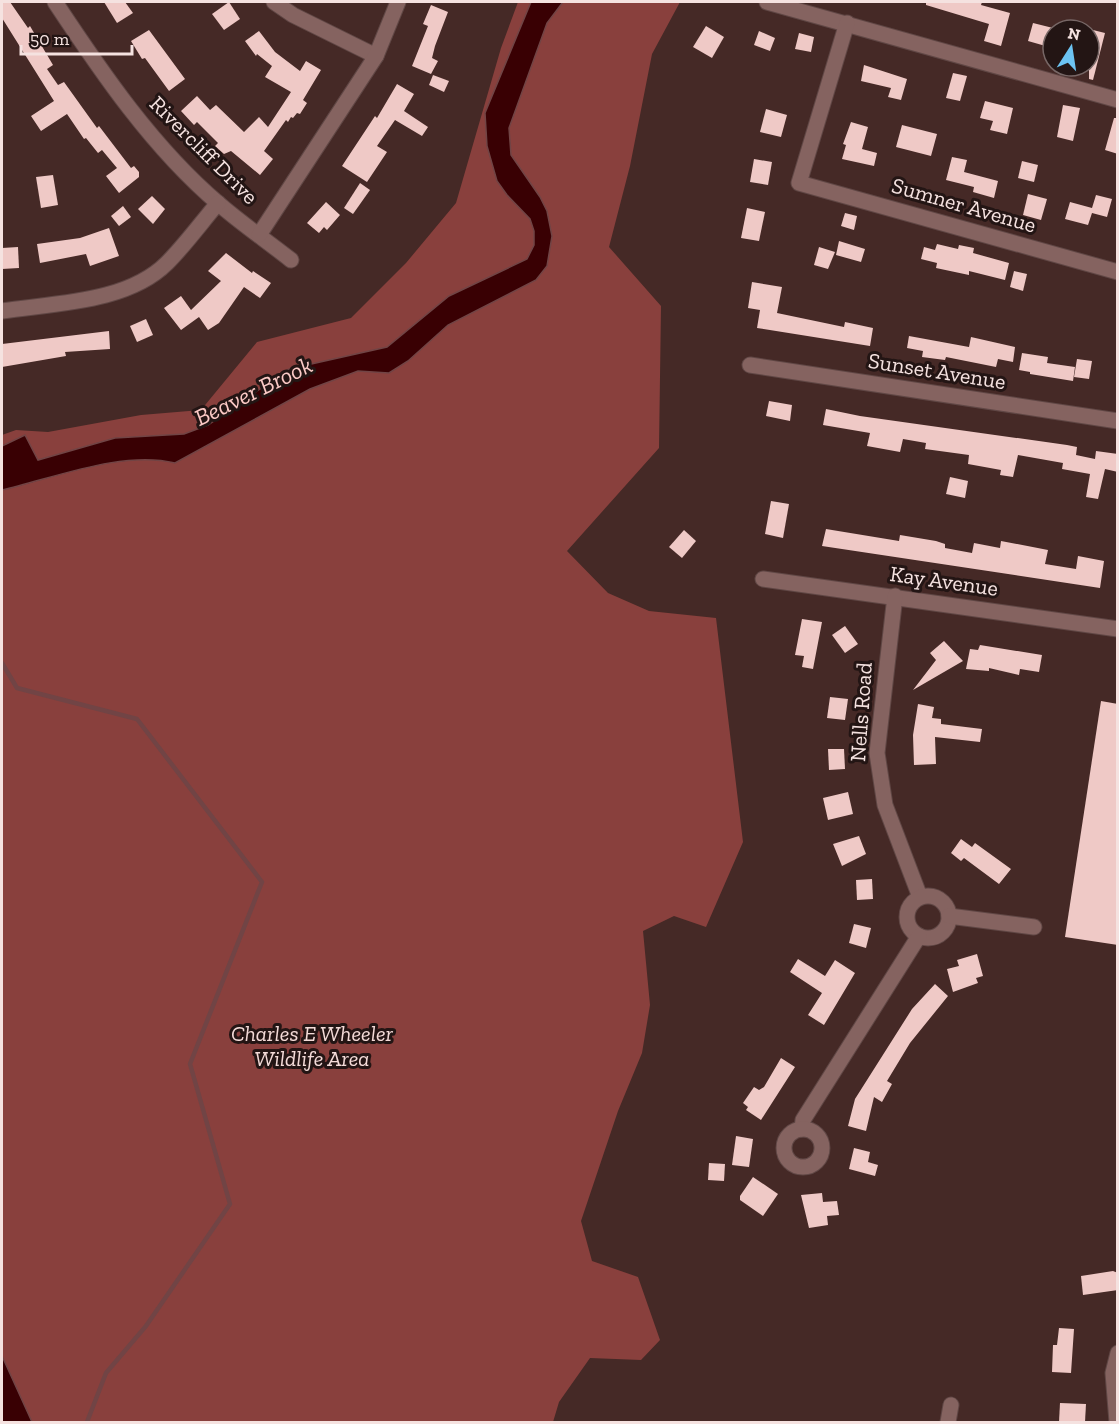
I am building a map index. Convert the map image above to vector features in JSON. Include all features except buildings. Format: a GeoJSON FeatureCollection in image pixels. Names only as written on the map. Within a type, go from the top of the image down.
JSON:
{"type":"FeatureCollection","features":[{"type":"Feature","properties":{"kind":"street","name":"Rivercliff Drive"},"geometry":{"type":"LineString","coordinates":[[55,2],[91,57],[152,136],[218,203],[291,260]]}},
{"type":"Feature","properties":{"kind":"street"},"geometry":{"type":"LineString","coordinates":[[274,2],[293,15],[376,56]]}},
{"type":"Feature","properties":{"kind":"street"},"geometry":{"type":"LineString","coordinates":[[259,236],[376,56],[398,2]]}},
{"type":"Feature","properties":{"kind":"street"},"geometry":{"type":"LineString","coordinates":[[767,2],[1118,100]]}},
{"type":"Feature","properties":{"kind":"street","name":"Sumner Avenue"},"geometry":{"type":"LineString","coordinates":[[847,23],[799,183],[1118,272]]}},
{"type":"Feature","properties":{"kind":"street"},"geometry":{"type":"LineString","coordinates":[[2,311],[95,296],[139,283],[166,264],[218,203]]}},
{"type":"Feature","properties":{"kind":"street","name":"Sunset Avenue"},"geometry":{"type":"LineString","coordinates":[[750,365],[1118,421]]}},
{"type":"Feature","properties":{"kind":"street","name":"Kay Avenue"},"geometry":{"type":"LineString","coordinates":[[763,579],[1118,629]]}},
{"type":"Feature","properties":{"kind":"street","name":"Nells Road"},"geometry":{"type":"LineString","coordinates":[[895,596],[877,753],[885,805],[920,897]]}},
{"type":"Feature","properties":{"kind":"street"},"geometry":{"type":"LineString","coordinates":[[927,895],[940,899],[949,916],[945,930],[926,938],[919,936],[909,926],[907,920],[910,906],[920,897],[927,895]]}},
{"type":"Feature","properties":{"kind":"street"},"geometry":{"type":"LineString","coordinates":[[949,916],[1034,927]]}},
{"type":"Feature","properties":{"kind":"street"},"geometry":{"type":"LineString","coordinates":[[802,1130],[803,1120],[919,936]]}},
{"type":"Feature","properties":{"kind":"street"},"geometry":{"type":"LineString","coordinates":[[1117,1422],[1113,1373],[1118,1353]]}},
{"type":"Feature","properties":{"kind":"street"},"geometry":{"type":"LineString","coordinates":[[948,1422],[951,1405]]}},
{"type":"Feature","properties":{"kind":"green space","name":"Charles E Wheeler Wildlife Area"},"geometry":{"type":"Polygon","coordinates":[[[518,2],[680,2],[652,54],[630,166],[609,247],[661,306],[659,448],[567,551],[608,593],[649,611],[716,618],[743,842],[706,927],[674,916],[643,931],[650,1005],[642,1053],[618,1111],[581,1221],[592,1261],[638,1277],[660,1340],[641,1360],[590,1358],[559,1402],[553,1422],[2,1422],[2,435],[16,430],[48,432],[141,415],[201,410],[257,342],[351,318],[406,263],[456,203],[501,48],[518,2]]]}},
{"type":"Feature","properties":{"kind":"shaded area"},"geometry":{"type":"Polygon","coordinates":[[[531,2],[563,2],[547,23],[509,128],[511,155],[540,197],[547,211],[552,236],[547,266],[536,280],[448,325],[408,361],[389,373],[358,371],[310,389],[175,463],[133,460],[111,463],[2,490],[2,446],[25,435],[38,460],[115,438],[184,434],[208,425],[289,369],[387,347],[449,296],[527,259],[534,245],[534,231],[530,219],[497,181],[487,146],[485,113],[531,2]]]}},
{"type":"Feature","properties":{"kind":"shaded area"},"geometry":{"type":"Polygon","coordinates":[[[2,1356],[32,1422],[2,1422],[2,1356]]]}},
{"type":"Feature","properties":{"kind":"waterway"},"geometry":{"type":"LineString","coordinates":[[2,663],[17,688],[137,719],[262,882],[190,1064],[230,1204],[146,1326],[106,1373],[87,1422]]}},
{"type":"Feature","properties":{"kind":"water label","name":"Beaver Brook"},"geometry":{"type":"Point","coordinates":[253,391]}}]}
